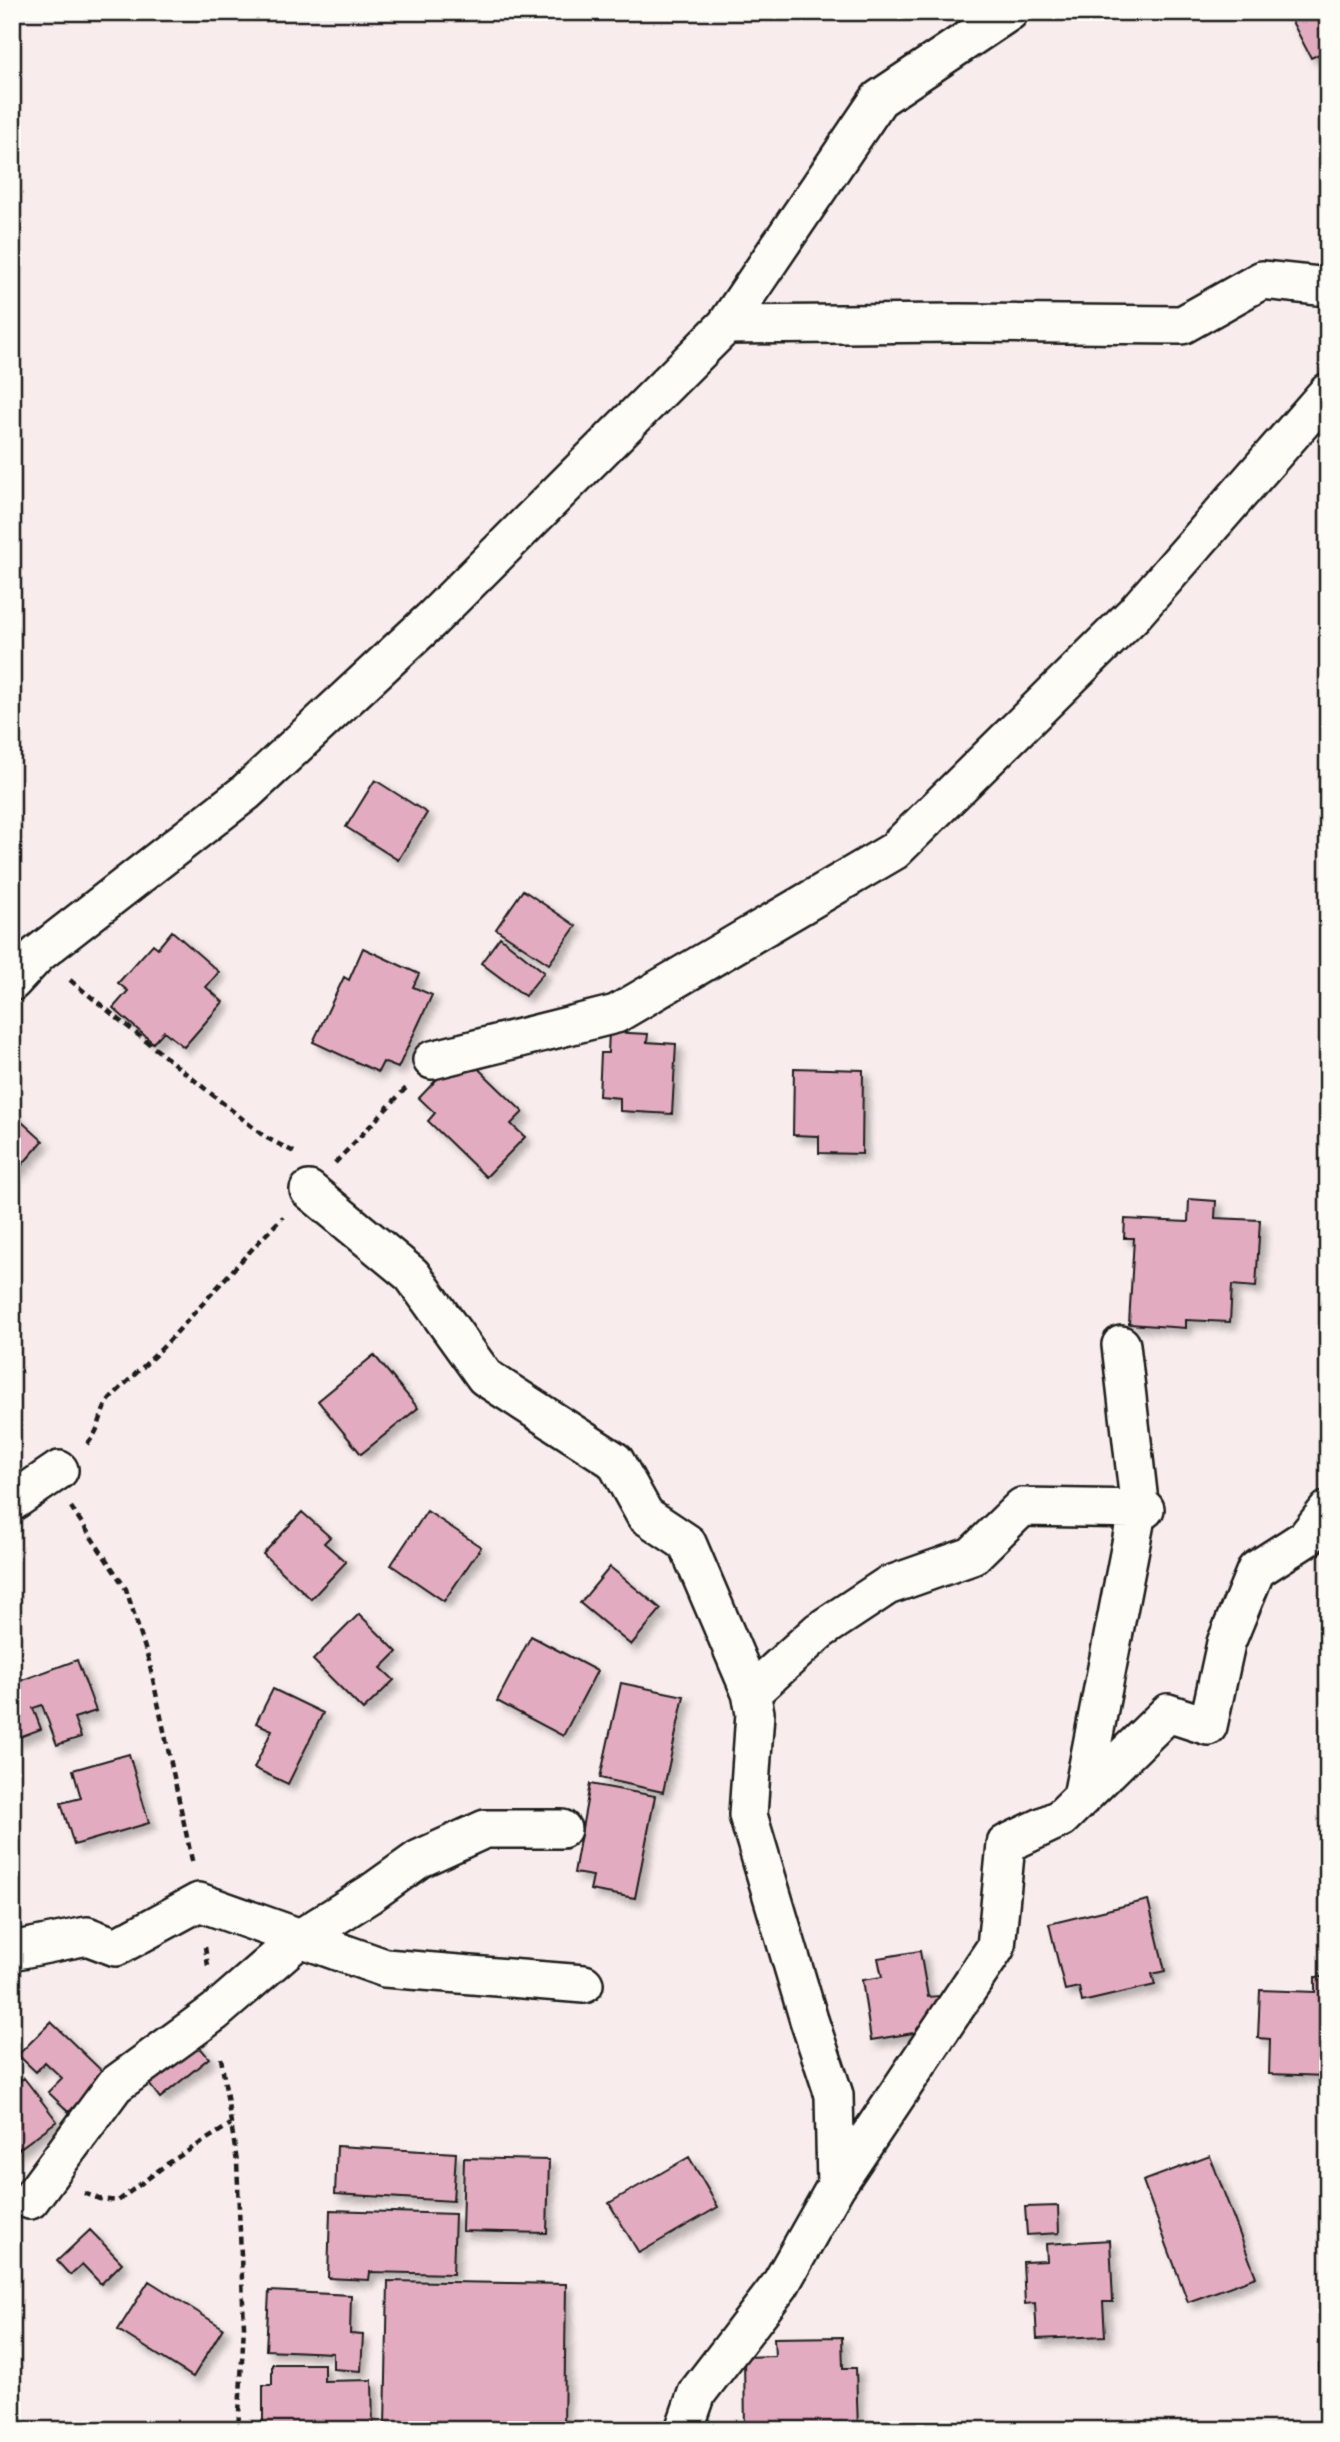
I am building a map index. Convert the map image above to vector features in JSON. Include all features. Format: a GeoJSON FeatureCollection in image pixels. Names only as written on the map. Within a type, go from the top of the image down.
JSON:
{"type":"FeatureCollection","features":[{"type":"Feature","properties":{"kind":"street"},"geometry":{"type":"LineString","coordinates":[[12,982],[38,954],[245,793],[431,620],[726,325],[879,99],[1009,12]]}},
{"type":"Feature","properties":{"kind":"street"},"geometry":{"type":"LineString","coordinates":[[726,325],[1182,325],[1262,279],[1328,287]]}},
{"type":"Feature","properties":{"kind":"street"},"geometry":{"type":"LineString","coordinates":[[432,1060],[616,1014],[894,851],[1134,614],[1328,392]]}},
{"type":"Feature","properties":{"kind":"street"},"geometry":{"type":"LineString","coordinates":[[318,1180],[412,1275],[485,1377],[615,1461],[645,1515],[687,1543],[751,1693],[755,1713],[748,1815],[834,2095],[836,2186]]}},
{"type":"Feature","properties":{"kind":"street"},"geometry":{"type":"LineString","coordinates":[[1082,1797],[1141,1509],[1121,1345]]}},
{"type":"Feature","properties":{"kind":"street"},"geometry":{"type":"LineString","coordinates":[[12,1502],[60,1470]]}},
{"type":"Feature","properties":{"kind":"street"},"geometry":{"type":"LineString","coordinates":[[751,1693],[818,1631],[887,1586],[972,1556],[1022,1507],[1141,1509]]}},
{"type":"Feature","properties":{"kind":"street"},"geometry":{"type":"LineString","coordinates":[[684,2430],[697,2393],[780,2284],[836,2186],[996,1947],[1006,1844],[1061,1818],[1168,1713],[1208,1726],[1226,1643],[1256,1570],[1306,1538],[1328,1510]]}},
{"type":"Feature","properties":{"kind":"street"},"geometry":{"type":"LineString","coordinates":[[30,2200],[115,2085],[215,2012],[299,1938],[370,1894],[419,1859],[485,1829],[562,1829]]}},
{"type":"Feature","properties":{"kind":"street"},"geometry":{"type":"LineString","coordinates":[[12,1951],[87,1937],[116,1947],[200,1902],[386,1968],[584,1984]]}},
{"type":"Feature","properties":{"kind":"path"},"geometry":{"type":"LineString","coordinates":[[38,954],[318,1180]]}},
{"type":"Feature","properties":{"kind":"path"},"geometry":{"type":"LineString","coordinates":[[238,2430],[244,2326],[236,2162],[200,1902],[149,1661],[126,1589],[68,1502],[58,1481],[60,1470],[68,1458],[89,1443],[98,1432],[102,1413],[110,1399],[165,1345],[247,1253],[432,1060]]}},
{"type":"Feature","properties":{"kind":"path"},"geometry":{"type":"LineString","coordinates":[[30,2200],[49,2188],[73,2188],[99,2199],[118,2201],[166,2164],[231,2124]]}},
{"type":"Feature","properties":{"kind":"building"},"geometry":{"type":"Polygon","coordinates":[[[1287,12],[1328,12],[1328,50],[1311,58],[1287,12]]]}},
{"type":"Feature","properties":{"kind":"building"},"geometry":{"type":"Polygon","coordinates":[[[375,780],[427,813],[398,860],[346,827],[375,780]]]}},
{"type":"Feature","properties":{"kind":"building"},"geometry":{"type":"Polygon","coordinates":[[[523,890],[576,926],[549,964],[496,929],[523,890]]]}},
{"type":"Feature","properties":{"kind":"building"},"geometry":{"type":"Polygon","coordinates":[[[172,931],[219,972],[206,987],[223,1002],[184,1047],[164,1031],[153,1043],[113,1008],[128,991],[118,983],[153,944],[158,948],[172,931]]]}},
{"type":"Feature","properties":{"kind":"building"},"geometry":{"type":"Polygon","coordinates":[[[500,937],[544,972],[525,996],[481,963],[500,937]]]}},
{"type":"Feature","properties":{"kind":"building"},"geometry":{"type":"Polygon","coordinates":[[[363,948],[419,974],[413,987],[432,995],[398,1068],[383,1062],[378,1072],[313,1042],[344,977],[349,980],[363,948]]]}},
{"type":"Feature","properties":{"kind":"building"},"geometry":{"type":"Polygon","coordinates":[[[609,1032],[648,1034],[647,1042],[676,1044],[672,1114],[620,1111],[620,1098],[599,1096],[601,1053],[608,1053],[609,1032]]]}},
{"type":"Feature","properties":{"kind":"building"},"geometry":{"type":"Polygon","coordinates":[[[462,1053],[523,1112],[511,1124],[525,1137],[486,1177],[428,1121],[435,1113],[419,1098],[462,1053]]]}},
{"type":"Feature","properties":{"kind":"building"},"geometry":{"type":"Polygon","coordinates":[[[794,1068],[863,1070],[862,1154],[819,1153],[819,1136],[793,1135],[794,1068]]]}},
{"type":"Feature","properties":{"kind":"building"},"geometry":{"type":"Polygon","coordinates":[[[12,1113],[43,1141],[12,1176],[12,1113]]]}},
{"type":"Feature","properties":{"kind":"building"},"geometry":{"type":"Polygon","coordinates":[[[1189,1199],[1216,1201],[1215,1218],[1260,1220],[1256,1287],[1232,1285],[1230,1322],[1186,1320],[1186,1328],[1129,1324],[1134,1238],[1124,1238],[1125,1219],[1188,1222],[1189,1199]]]}},
{"type":"Feature","properties":{"kind":"building"},"geometry":{"type":"Polygon","coordinates":[[[374,1355],[418,1408],[361,1454],[318,1401],[374,1355]]]}},
{"type":"Feature","properties":{"kind":"building"},"geometry":{"type":"Polygon","coordinates":[[[427,1511],[481,1547],[444,1601],[391,1565],[427,1511]]]}},
{"type":"Feature","properties":{"kind":"building"},"geometry":{"type":"Polygon","coordinates":[[[302,1512],[330,1537],[324,1543],[346,1562],[311,1599],[263,1554],[302,1512]]]}},
{"type":"Feature","properties":{"kind":"building"},"geometry":{"type":"Polygon","coordinates":[[[610,1567],[661,1609],[631,1645],[580,1603],[610,1567]]]}},
{"type":"Feature","properties":{"kind":"building"},"geometry":{"type":"Polygon","coordinates":[[[359,1614],[397,1652],[381,1668],[394,1680],[363,1710],[313,1660],[359,1614]]]}},
{"type":"Feature","properties":{"kind":"building"},"geometry":{"type":"Polygon","coordinates":[[[531,1636],[597,1671],[563,1736],[497,1701],[531,1636]]]}},
{"type":"Feature","properties":{"kind":"building"},"geometry":{"type":"Polygon","coordinates":[[[77,1660],[96,1711],[74,1718],[81,1737],[57,1745],[42,1705],[33,1708],[41,1729],[14,1739],[12,1707],[22,1704],[14,1683],[77,1660]]]}},
{"type":"Feature","properties":{"kind":"building"},"geometry":{"type":"Polygon","coordinates":[[[621,1683],[684,1696],[663,1792],[600,1778],[621,1683]]]}},
{"type":"Feature","properties":{"kind":"building"},"geometry":{"type":"Polygon","coordinates":[[[273,1689],[323,1713],[288,1784],[254,1768],[272,1730],[256,1723],[273,1689]]]}},
{"type":"Feature","properties":{"kind":"building"},"geometry":{"type":"Polygon","coordinates":[[[129,1754],[149,1823],[74,1845],[61,1803],[81,1798],[73,1770],[129,1754]]]}},
{"type":"Feature","properties":{"kind":"building"},"geometry":{"type":"Polygon","coordinates":[[[590,1784],[655,1796],[635,1898],[590,1890],[593,1876],[574,1873],[590,1784]]]}},
{"type":"Feature","properties":{"kind":"building"},"geometry":{"type":"Polygon","coordinates":[[[1148,1900],[1165,1971],[1152,1974],[1155,1985],[1082,2002],[1079,1987],[1065,1990],[1049,1924],[1148,1900]]]}},
{"type":"Feature","properties":{"kind":"building"},"geometry":{"type":"Polygon","coordinates":[[[920,1951],[928,1997],[939,1996],[944,2028],[871,2040],[862,1980],[882,1977],[878,1958],[920,1951]]]}},
{"type":"Feature","properties":{"kind":"building"},"geometry":{"type":"Polygon","coordinates":[[[1315,1977],[1328,1977],[1328,2076],[1269,2074],[1270,2039],[1258,2038],[1260,1990],[1315,1992],[1315,1977]]]}},
{"type":"Feature","properties":{"kind":"building"},"geometry":{"type":"Polygon","coordinates":[[[51,2022],[105,2074],[69,2112],[48,2092],[62,2078],[45,2062],[36,2072],[18,2055],[51,2022]]]}},
{"type":"Feature","properties":{"kind":"building"},"geometry":{"type":"Polygon","coordinates":[[[191,2037],[209,2058],[160,2098],[143,2076],[191,2037]]]}},
{"type":"Feature","properties":{"kind":"building"},"geometry":{"type":"Polygon","coordinates":[[[24,2078],[57,2121],[12,2154],[12,2086],[24,2078]]]}},
{"type":"Feature","properties":{"kind":"building"},"geometry":{"type":"Polygon","coordinates":[[[337,2146],[456,2153],[453,2201],[335,2194],[337,2146]]]}},
{"type":"Feature","properties":{"kind":"building"},"geometry":{"type":"Polygon","coordinates":[[[1210,2156],[1256,2277],[1188,2302],[1143,2181],[1210,2156]]]}},
{"type":"Feature","properties":{"kind":"building"},"geometry":{"type":"Polygon","coordinates":[[[689,2157],[718,2207],[639,2253],[609,2203],[689,2157]]]}},
{"type":"Feature","properties":{"kind":"building"},"geometry":{"type":"Polygon","coordinates":[[[464,2158],[549,2160],[547,2233],[462,2231],[464,2158]]]}},
{"type":"Feature","properties":{"kind":"building"},"geometry":{"type":"Polygon","coordinates":[[[1058,2206],[1059,2233],[1027,2235],[1025,2207],[1058,2206]]]}},
{"type":"Feature","properties":{"kind":"building"},"geometry":{"type":"Polygon","coordinates":[[[330,2210],[455,2214],[453,2274],[370,2272],[369,2280],[328,2278],[330,2210]]]}},
{"type":"Feature","properties":{"kind":"building"},"geometry":{"type":"Polygon","coordinates":[[[90,2230],[122,2263],[101,2284],[82,2264],[70,2275],[57,2261],[90,2230]]]}},
{"type":"Feature","properties":{"kind":"building"},"geometry":{"type":"Polygon","coordinates":[[[1110,2240],[1113,2302],[1103,2302],[1105,2336],[1037,2339],[1035,2303],[1025,2304],[1023,2262],[1047,2261],[1046,2244],[1110,2240]]]}},
{"type":"Feature","properties":{"kind":"building"},"geometry":{"type":"Polygon","coordinates":[[[149,2281],[223,2328],[193,2377],[118,2330],[149,2281]]]}},
{"type":"Feature","properties":{"kind":"building"},"geometry":{"type":"Polygon","coordinates":[[[388,2281],[566,2284],[564,2430],[459,2430],[459,2427],[385,2426],[388,2281]]]}},
{"type":"Feature","properties":{"kind":"building"},"geometry":{"type":"Polygon","coordinates":[[[269,2291],[351,2295],[350,2334],[363,2335],[361,2371],[333,2369],[333,2353],[266,2350],[269,2291]]]}},
{"type":"Feature","properties":{"kind":"building"},"geometry":{"type":"Polygon","coordinates":[[[842,2337],[843,2368],[856,2368],[858,2430],[745,2430],[744,2357],[775,2356],[774,2338],[842,2337]]]}},
{"type":"Feature","properties":{"kind":"building"},"geometry":{"type":"Polygon","coordinates":[[[272,2364],[324,2364],[324,2381],[372,2380],[373,2430],[263,2430],[263,2385],[272,2385],[272,2364]]]}},
{"type":"Feature","properties":{"kind":"building"},"geometry":{"type":"Polygon","coordinates":[[[1319,2364],[1328,2364],[1328,2430],[1320,2430],[1319,2364]]]}}]}
